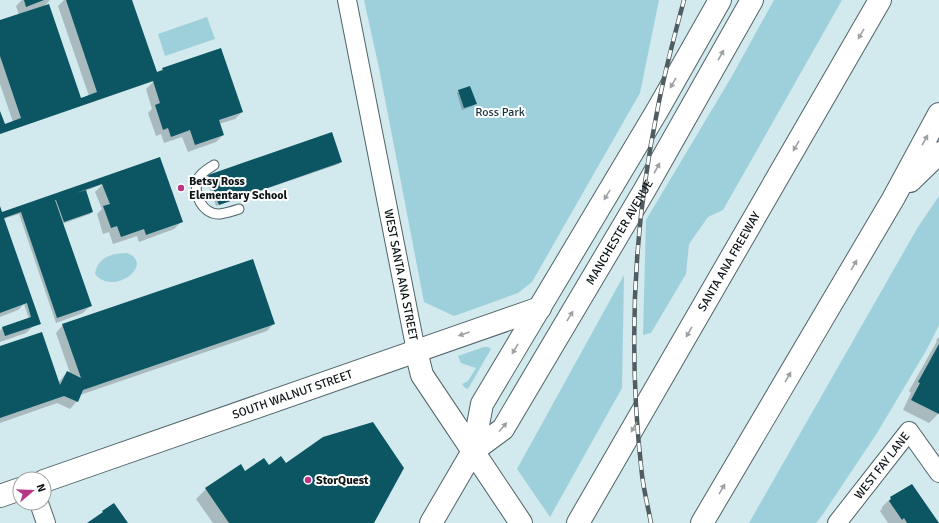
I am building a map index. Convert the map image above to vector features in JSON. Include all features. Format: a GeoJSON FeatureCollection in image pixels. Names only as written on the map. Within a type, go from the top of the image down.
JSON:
{"type":"FeatureCollection","features":[{"type":"Feature","properties":{"kind":"main road","name":"MANCHESTER AVENUE"},"geometry":{"type":"LineString","coordinates":[[431,523],[473,451],[482,404],[657,111],[720,0]]}},
{"type":"Feature","properties":{"kind":"main road","name":"MANCHESTER AVENUE"},"geometry":{"type":"LineString","coordinates":[[473,451],[503,429],[644,191],[752,0]]}},
{"type":"Feature","properties":{"kind":"main road","name":"SANTA ANA FREEWAY"},"geometry":{"type":"LineString","coordinates":[[580,521],[880,0]]}},
{"type":"Feature","properties":{"kind":"main road"},"geometry":{"type":"LineString","coordinates":[[702,523],[893,199],[939,114]]}},
{"type":"Feature","properties":{"kind":"main road"},"geometry":{"type":"LineString","coordinates":[[893,199],[939,153]]}},
{"type":"Feature","properties":{"kind":"main road","name":"SOUTH WALNUT STREET"},"geometry":{"type":"LineString","coordinates":[[52,478],[540,308]]}},
{"type":"Feature","properties":{"kind":"main road","name":"WEST SANTA ANA STREET"},"geometry":{"type":"LineString","coordinates":[[416,351],[422,375],[518,518]]}},
{"type":"Feature","properties":{"kind":"main road"},"geometry":{"type":"LineString","coordinates":[[0,496],[12,492]]}},
{"type":"Feature","properties":{"kind":"street","name":"WEST SANTA ANA STREET"},"geometry":{"type":"LineString","coordinates":[[347,0],[416,351]]}},
{"type":"Feature","properties":{"kind":"street","name":"WEST FAY LANE"},"geometry":{"type":"LineString","coordinates":[[838,523],[909,431],[939,473]]}},
{"type":"Feature","properties":{"kind":"street"},"geometry":{"type":"LineString","coordinates":[[42,511],[46,523]]}},
{"type":"Feature","properties":{"kind":"lane"},"geometry":{"type":"LineString","coordinates":[[214,165],[205,170],[198,178],[196,187],[197,197],[203,207],[210,212],[219,214],[238,209]]}},
{"type":"Feature","properties":{"kind":"green space","name":"Ross Park"},"geometry":{"type":"Polygon","coordinates":[[[364,0],[659,0],[640,93],[532,282],[518,293],[454,316],[424,302],[379,68],[364,0]]]}},
{"type":"Feature","properties":{"kind":"green space"},"geometry":{"type":"Polygon","coordinates":[[[774,0],[842,0],[723,210],[708,217],[689,244],[686,274],[651,333],[643,335],[646,220],[732,76],[774,0]]]}},
{"type":"Feature","properties":{"kind":"green space"},"geometry":{"type":"Polygon","coordinates":[[[207,17],[215,39],[165,56],[158,34],[207,17]]]}},
{"type":"Feature","properties":{"kind":"green space"},"geometry":{"type":"Polygon","coordinates":[[[939,196],[939,325],[927,349],[877,433],[816,523],[749,523],[918,227],[939,196]]]}},
{"type":"Feature","properties":{"kind":"green space"},"geometry":{"type":"Polygon","coordinates":[[[127,253],[135,258],[137,264],[134,271],[129,276],[112,282],[103,280],[95,274],[96,268],[106,257],[127,253]]]}},
{"type":"Feature","properties":{"kind":"green space"},"geometry":{"type":"Polygon","coordinates":[[[624,275],[622,388],[550,517],[517,469],[624,275]]]}},
{"type":"Feature","properties":{"kind":"green space"},"geometry":{"type":"Polygon","coordinates":[[[484,347],[491,349],[468,389],[465,388],[462,384],[468,381],[476,368],[461,363],[458,356],[484,347]]]}},
{"type":"Feature","properties":{"kind":"building"},"geometry":{"type":"Polygon","coordinates":[[[24,0],[44,0],[26,7],[24,0]]]}},
{"type":"Feature","properties":{"kind":"building"},"geometry":{"type":"Polygon","coordinates":[[[66,0],[132,0],[157,72],[163,70],[162,68],[221,48],[243,112],[219,120],[224,135],[195,145],[190,130],[171,137],[168,128],[163,130],[155,105],[160,103],[153,81],[0,134],[0,111],[5,124],[21,118],[0,56],[0,20],[49,4],[81,98],[97,92],[66,0]]]}},
{"type":"Feature","properties":{"kind":"building"},"geometry":{"type":"Polygon","coordinates":[[[470,86],[477,104],[464,108],[458,90],[470,86]]]}},
{"type":"Feature","properties":{"kind":"building"},"geometry":{"type":"Polygon","coordinates":[[[332,132],[342,162],[219,205],[208,175],[332,132]]]}},
{"type":"Feature","properties":{"kind":"building"},"geometry":{"type":"Polygon","coordinates":[[[160,157],[183,222],[146,235],[144,229],[121,237],[117,226],[111,228],[103,206],[110,204],[102,184],[76,193],[86,190],[93,212],[64,222],[55,200],[92,306],[57,318],[21,212],[4,218],[41,324],[5,336],[2,327],[31,317],[27,303],[0,313],[0,206],[2,212],[160,157]]]}},
{"type":"Feature","properties":{"kind":"building"},"geometry":{"type":"Polygon","coordinates":[[[253,259],[275,324],[83,390],[78,402],[64,396],[0,418],[0,346],[42,332],[60,385],[67,371],[81,378],[62,324],[253,259]]]}},
{"type":"Feature","properties":{"kind":"building"},"geometry":{"type":"Polygon","coordinates":[[[939,344],[939,414],[911,400],[920,383],[918,382],[939,344]]]}},
{"type":"Feature","properties":{"kind":"building","name":"StorQuest"},"geometry":{"type":"Polygon","coordinates":[[[373,422],[404,468],[374,523],[229,523],[205,488],[241,464],[245,471],[264,458],[269,465],[281,456],[286,463],[323,437],[373,422]]]}},
{"type":"Feature","properties":{"kind":"building"},"geometry":{"type":"Polygon","coordinates":[[[912,484],[939,523],[907,523],[904,518],[902,520],[889,501],[891,499],[890,497],[912,484]]]}},
{"type":"Feature","properties":{"kind":"building"},"geometry":{"type":"Polygon","coordinates":[[[114,503],[128,523],[87,523],[103,512],[102,511],[114,503]]]}},
{"type":"Feature","properties":{"kind":"railway"},"geometry":{"type":"LineString","coordinates":[[651,523],[642,475],[638,430],[635,384],[635,293],[638,247],[649,157],[666,70],[684,0]]}},
{"type":"Feature","properties":{"kind":"place","name":"Betsy Ross Elementary School"},"geometry":{"type":"Point","coordinates":[181,188]}},
{"type":"Feature","properties":{"kind":"place","name":"StorQuest"},"geometry":{"type":"Point","coordinates":[308,480]}}]}
